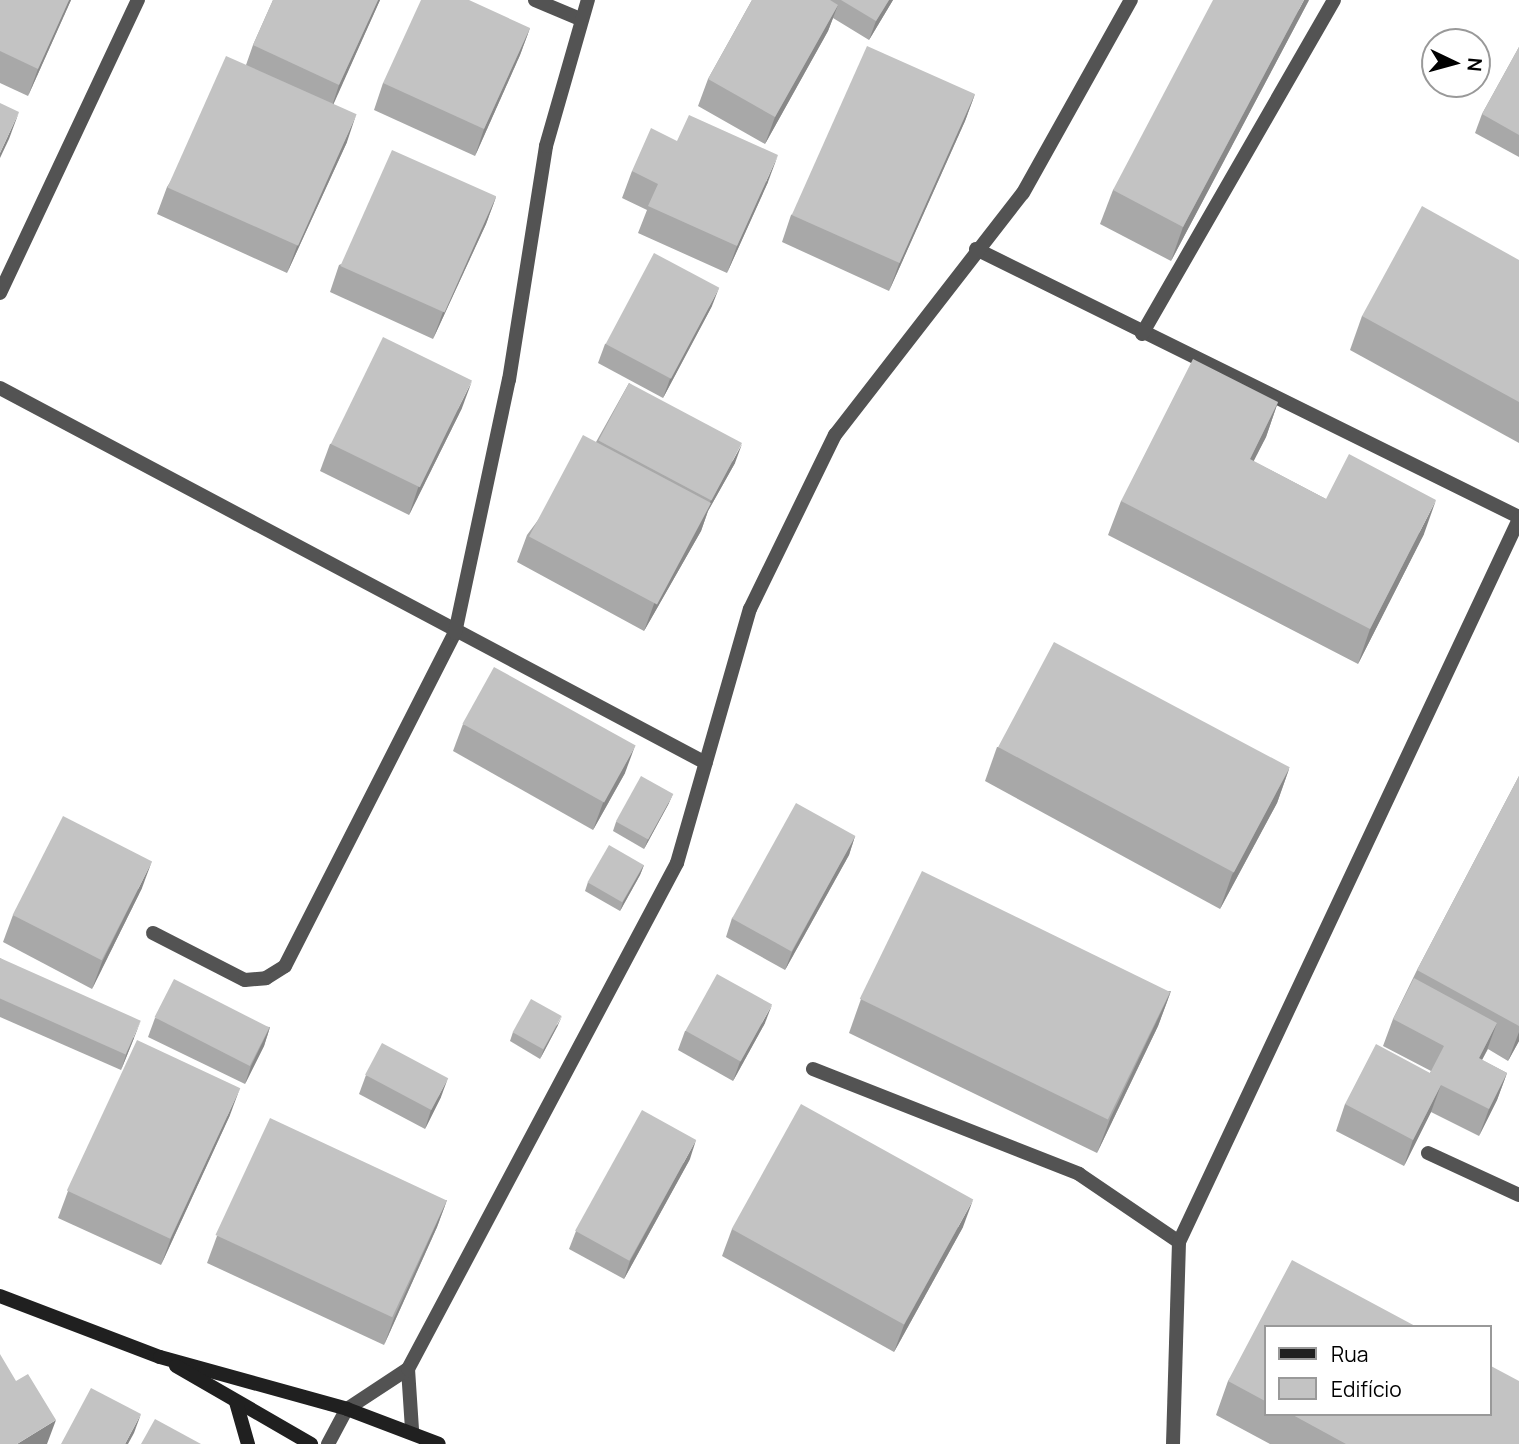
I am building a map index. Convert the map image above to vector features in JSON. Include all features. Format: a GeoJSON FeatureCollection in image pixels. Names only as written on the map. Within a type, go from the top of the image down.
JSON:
{"type":"FeatureCollection","features":[{"type":"Feature","properties":{"kind":"main road"},"geometry":{"type":"LineString","coordinates":[[0,1296],[160,1357],[347,1409],[412,1430],[439,1444]]}},
{"type":"Feature","properties":{"kind":"main road"},"geometry":{"type":"LineString","coordinates":[[160,1357],[311,1444]]}},
{"type":"Feature","properties":{"kind":"main road"},"geometry":{"type":"LineString","coordinates":[[236,1402],[248,1444]]}},
{"type":"Feature","properties":{"kind":"street"},"geometry":{"type":"LineString","coordinates":[[0,293],[138,0]]}},
{"type":"Feature","properties":{"kind":"street"},"geometry":{"type":"LineString","coordinates":[[535,0],[580,19]]}},
{"type":"Feature","properties":{"kind":"street"},"geometry":{"type":"LineString","coordinates":[[153,933],[245,979],[267,978],[285,966],[455,633],[509,380],[546,145],[580,19],[588,0]]}},
{"type":"Feature","properties":{"kind":"street"},"geometry":{"type":"LineString","coordinates":[[328,1444],[347,1409],[408,1369],[677,863],[750,609],[835,435],[976,249],[1023,193],[1131,0]]}},
{"type":"Feature","properties":{"kind":"street"},"geometry":{"type":"LineString","coordinates":[[1142,334],[1334,0]]}},
{"type":"Feature","properties":{"kind":"street"},"geometry":{"type":"LineString","coordinates":[[976,249],[1142,334],[1519,518],[1180,1242],[1173,1444]]}},
{"type":"Feature","properties":{"kind":"street"},"geometry":{"type":"LineString","coordinates":[[0,387],[455,633],[706,763]]}},
{"type":"Feature","properties":{"kind":"street"},"geometry":{"type":"LineString","coordinates":[[813,1069],[1079,1174],[1180,1242]]}},
{"type":"Feature","properties":{"kind":"street"},"geometry":{"type":"LineString","coordinates":[[1428,1153],[1519,1195]]}},
{"type":"Feature","properties":{"kind":"street"},"geometry":{"type":"LineString","coordinates":[[404,1444],[412,1430],[408,1369]]}},
{"type":"Feature","properties":{"kind":"building"},"geometry":{"type":"Polygon","coordinates":[[[0,0],[69,0],[38,69],[0,51],[0,0]]]}},
{"type":"Feature","properties":{"kind":"building"},"geometry":{"type":"Polygon","coordinates":[[[273,0],[378,0],[339,85],[253,45],[273,0]]]}},
{"type":"Feature","properties":{"kind":"building"},"geometry":{"type":"Polygon","coordinates":[[[421,0],[469,0],[530,28],[484,129],[383,83],[421,0]]]}},
{"type":"Feature","properties":{"kind":"building"},"geometry":{"type":"Polygon","coordinates":[[[752,0],[830,0],[838,5],[775,117],[708,79],[752,0]]]}},
{"type":"Feature","properties":{"kind":"building"},"geometry":{"type":"Polygon","coordinates":[[[841,0],[889,0],[876,21],[841,0]]]}},
{"type":"Feature","properties":{"kind":"building"},"geometry":{"type":"Polygon","coordinates":[[[1213,0],[1304,0],[1183,227],[1113,190],[1213,0]]]}},
{"type":"Feature","properties":{"kind":"building"},"geometry":{"type":"Polygon","coordinates":[[[867,46],[975,94],[900,263],[792,215],[867,46]]]}},
{"type":"Feature","properties":{"kind":"building"},"geometry":{"type":"Polygon","coordinates":[[[1519,47],[1519,135],[1482,114],[1519,47]]]}},
{"type":"Feature","properties":{"kind":"building"},"geometry":{"type":"Polygon","coordinates":[[[226,56],[357,114],[298,246],[167,188],[226,56]]]}},
{"type":"Feature","properties":{"kind":"building"},"geometry":{"type":"Polygon","coordinates":[[[0,103],[19,112],[0,153],[0,103]]]}},
{"type":"Feature","properties":{"kind":"building"},"geometry":{"type":"Polygon","coordinates":[[[689,115],[778,155],[737,246],[648,206],[658,184],[632,171],[651,128],[677,141],[689,115]]]}},
{"type":"Feature","properties":{"kind":"building"},"geometry":{"type":"Polygon","coordinates":[[[392,150],[496,196],[444,312],[340,266],[392,150]]]}},
{"type":"Feature","properties":{"kind":"building"},"geometry":{"type":"Polygon","coordinates":[[[1422,206],[1519,260],[1519,402],[1362,316],[1422,206]]]}},
{"type":"Feature","properties":{"kind":"building"},"geometry":{"type":"Polygon","coordinates":[[[654,253],[719,288],[671,379],[606,344],[654,253]]]}},
{"type":"Feature","properties":{"kind":"building"},"geometry":{"type":"Polygon","coordinates":[[[383,337],[472,380],[420,487],[331,444],[383,337]]]}},
{"type":"Feature","properties":{"kind":"building"},"geometry":{"type":"Polygon","coordinates":[[[1193,359],[1278,402],[1250,459],[1326,499],[1349,454],[1436,500],[1370,629],[1121,501],[1193,359]]]}},
{"type":"Feature","properties":{"kind":"building"},"geometry":{"type":"Polygon","coordinates":[[[629,383],[742,443],[712,500],[598,440],[629,383]]]}},
{"type":"Feature","properties":{"kind":"building"},"geometry":{"type":"Polygon","coordinates":[[[583,435],[711,503],[657,605],[529,537],[583,435]]]}},
{"type":"Feature","properties":{"kind":"building"},"geometry":{"type":"Polygon","coordinates":[[[1054,642],[1290,767],[1234,872],[998,747],[1054,642]]]}},
{"type":"Feature","properties":{"kind":"building"},"geometry":{"type":"Polygon","coordinates":[[[494,667],[636,746],[604,802],[462,724],[494,667]]]}},
{"type":"Feature","properties":{"kind":"building"},"geometry":{"type":"Polygon","coordinates":[[[641,776],[673,794],[648,839],[616,821],[641,776]]]}},
{"type":"Feature","properties":{"kind":"building"},"geometry":{"type":"Polygon","coordinates":[[[1519,776],[1519,1026],[1417,970],[1519,776]]]}},
{"type":"Feature","properties":{"kind":"building"},"geometry":{"type":"Polygon","coordinates":[[[796,803],[855,836],[791,951],[732,918],[796,803]]]}},
{"type":"Feature","properties":{"kind":"building"},"geometry":{"type":"Polygon","coordinates":[[[63,816],[152,861],[102,960],[13,915],[63,816]]]}},
{"type":"Feature","properties":{"kind":"building"},"geometry":{"type":"Polygon","coordinates":[[[609,845],[644,865],[622,902],[588,882],[609,845]]]}},
{"type":"Feature","properties":{"kind":"building"},"geometry":{"type":"Polygon","coordinates":[[[922,871],[1170,992],[1108,1120],[860,999],[922,871]]]}},
{"type":"Feature","properties":{"kind":"building"},"geometry":{"type":"Polygon","coordinates":[[[0,958],[141,1021],[126,1054],[0,999],[0,958]]]}},
{"type":"Feature","properties":{"kind":"building"},"geometry":{"type":"Polygon","coordinates":[[[717,974],[772,1005],[741,1061],[685,1031],[717,974]]]}},
{"type":"Feature","properties":{"kind":"building"},"geometry":{"type":"Polygon","coordinates":[[[1414,978],[1497,1023],[1479,1058],[1507,1073],[1489,1109],[1441,1085],[1413,1140],[1345,1104],[1376,1044],[1430,1073],[1444,1046],[1393,1019],[1414,978]]]}},
{"type":"Feature","properties":{"kind":"building"},"geometry":{"type":"Polygon","coordinates":[[[174,979],[269,1028],[250,1066],[154,1017],[174,979]]]}},
{"type":"Feature","properties":{"kind":"building"},"geometry":{"type":"Polygon","coordinates":[[[531,999],[562,1016],[543,1049],[513,1032],[531,999]]]}},
{"type":"Feature","properties":{"kind":"building"},"geometry":{"type":"Polygon","coordinates":[[[137,1040],[240,1088],[170,1239],[67,1190],[137,1040]]]}},
{"type":"Feature","properties":{"kind":"building"},"geometry":{"type":"Polygon","coordinates":[[[382,1043],[448,1078],[431,1110],[365,1075],[382,1043]]]}},
{"type":"Feature","properties":{"kind":"building"},"geometry":{"type":"Polygon","coordinates":[[[801,1104],[973,1200],[904,1325],[732,1229],[801,1104]]]}},
{"type":"Feature","properties":{"kind":"building"},"geometry":{"type":"Polygon","coordinates":[[[642,1110],[696,1140],[629,1261],[575,1231],[642,1110]]]}},
{"type":"Feature","properties":{"kind":"building"},"geometry":{"type":"Polygon","coordinates":[[[270,1118],[447,1200],[392,1317],[215,1235],[270,1118]]]}},
{"type":"Feature","properties":{"kind":"building"},"geometry":{"type":"Polygon","coordinates":[[[1292,1260],[1413,1325],[1264,1325],[1264,1400],[1228,1381],[1292,1260]]]}},
{"type":"Feature","properties":{"kind":"building"},"geometry":{"type":"Polygon","coordinates":[[[0,1354],[16,1381],[28,1374],[56,1420],[17,1444],[0,1444],[0,1354]]]}},
{"type":"Feature","properties":{"kind":"building"},"geometry":{"type":"Polygon","coordinates":[[[1491,1366],[1519,1381],[1519,1444],[1346,1444],[1295,1416],[1491,1416],[1491,1366]]]}},
{"type":"Feature","properties":{"kind":"building"},"geometry":{"type":"Polygon","coordinates":[[[91,1388],[141,1414],[125,1444],[61,1444],[91,1388]]]}},
{"type":"Feature","properties":{"kind":"building"},"geometry":{"type":"Polygon","coordinates":[[[155,1419],[201,1444],[141,1444],[155,1419]]]}}]}
